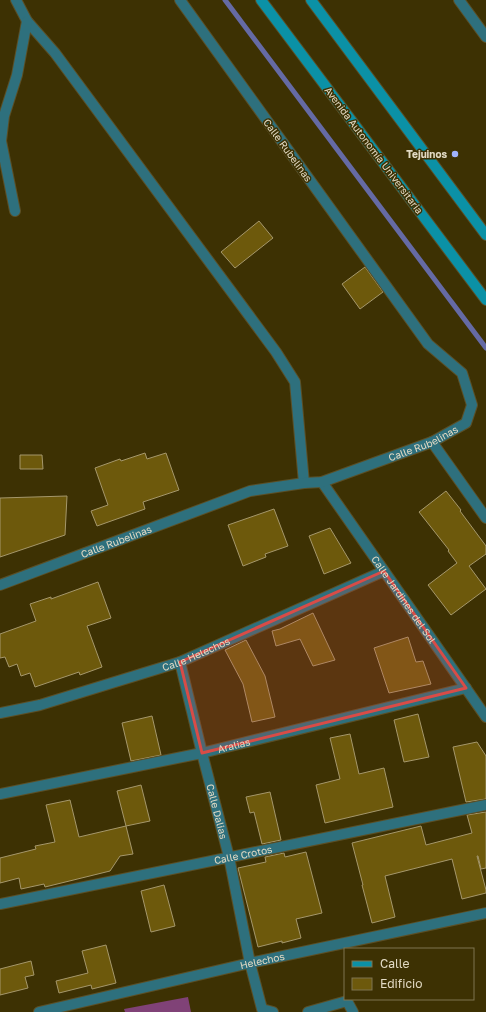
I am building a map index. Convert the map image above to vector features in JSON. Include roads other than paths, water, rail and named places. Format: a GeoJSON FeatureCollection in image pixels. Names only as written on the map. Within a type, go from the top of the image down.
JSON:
{"type":"FeatureCollection","features":[{"type":"Feature","properties":{"kind":"main road","name":"Avenida Autonomía Universitaria"},"geometry":{"type":"LineString","coordinates":[[261,0],[486,300]]}},
{"type":"Feature","properties":{"kind":"main road"},"geometry":{"type":"LineString","coordinates":[[311,0],[486,235]]}},
{"type":"Feature","properties":{"kind":"street"},"geometry":{"type":"LineString","coordinates":[[16,0],[27,21],[60,59],[276,352],[295,382],[304,483]]}},
{"type":"Feature","properties":{"kind":"street","name":"Calle Rubelinas"},"geometry":{"type":"LineString","coordinates":[[0,585],[250,491],[304,483],[322,482],[432,442],[466,423],[472,405],[462,373],[428,344],[180,0]]}},
{"type":"Feature","properties":{"kind":"street"},"geometry":{"type":"LineString","coordinates":[[459,0],[486,37]]}},
{"type":"Feature","properties":{"kind":"street"},"geometry":{"type":"LineString","coordinates":[[15,211],[1,140],[4,116],[17,75],[27,21]]}},
{"type":"Feature","properties":{"kind":"street"},"geometry":{"type":"LineString","coordinates":[[432,442],[486,518]]}},
{"type":"Feature","properties":{"kind":"street","name":"Calle Jardines del Sol"},"geometry":{"type":"LineString","coordinates":[[322,482],[486,717]]}},
{"type":"Feature","properties":{"kind":"street","name":"Calle Helechos"},"geometry":{"type":"LineString","coordinates":[[0,713],[40,705],[180,662],[384,571]]}},
{"type":"Feature","properties":{"kind":"street","name":"Calle Dalias"},"geometry":{"type":"LineString","coordinates":[[180,662],[229,857],[250,963],[262,1009],[273,1012]]}},
{"type":"Feature","properties":{"kind":"street","name":"Aralias"},"geometry":{"type":"LineString","coordinates":[[0,794],[202,753],[466,688]]}},
{"type":"Feature","properties":{"kind":"street","name":"Calle Crotos"},"geometry":{"type":"LineString","coordinates":[[0,904],[486,805]]}},
{"type":"Feature","properties":{"kind":"street","name":"Helechos"},"geometry":{"type":"LineString","coordinates":[[39,1012],[250,963],[486,913]]}},
{"type":"Feature","properties":{"kind":"street"},"geometry":{"type":"LineString","coordinates":[[308,1012],[347,1001],[353,1012]]}},
{"type":"Feature","properties":{"kind":"waterway"},"geometry":{"type":"LineString","coordinates":[[225,0],[486,348]]}},
{"type":"Feature","properties":{"kind":"place","name":"Tejuinos"},"geometry":{"type":"Point","coordinates":[455,154]}}]}
